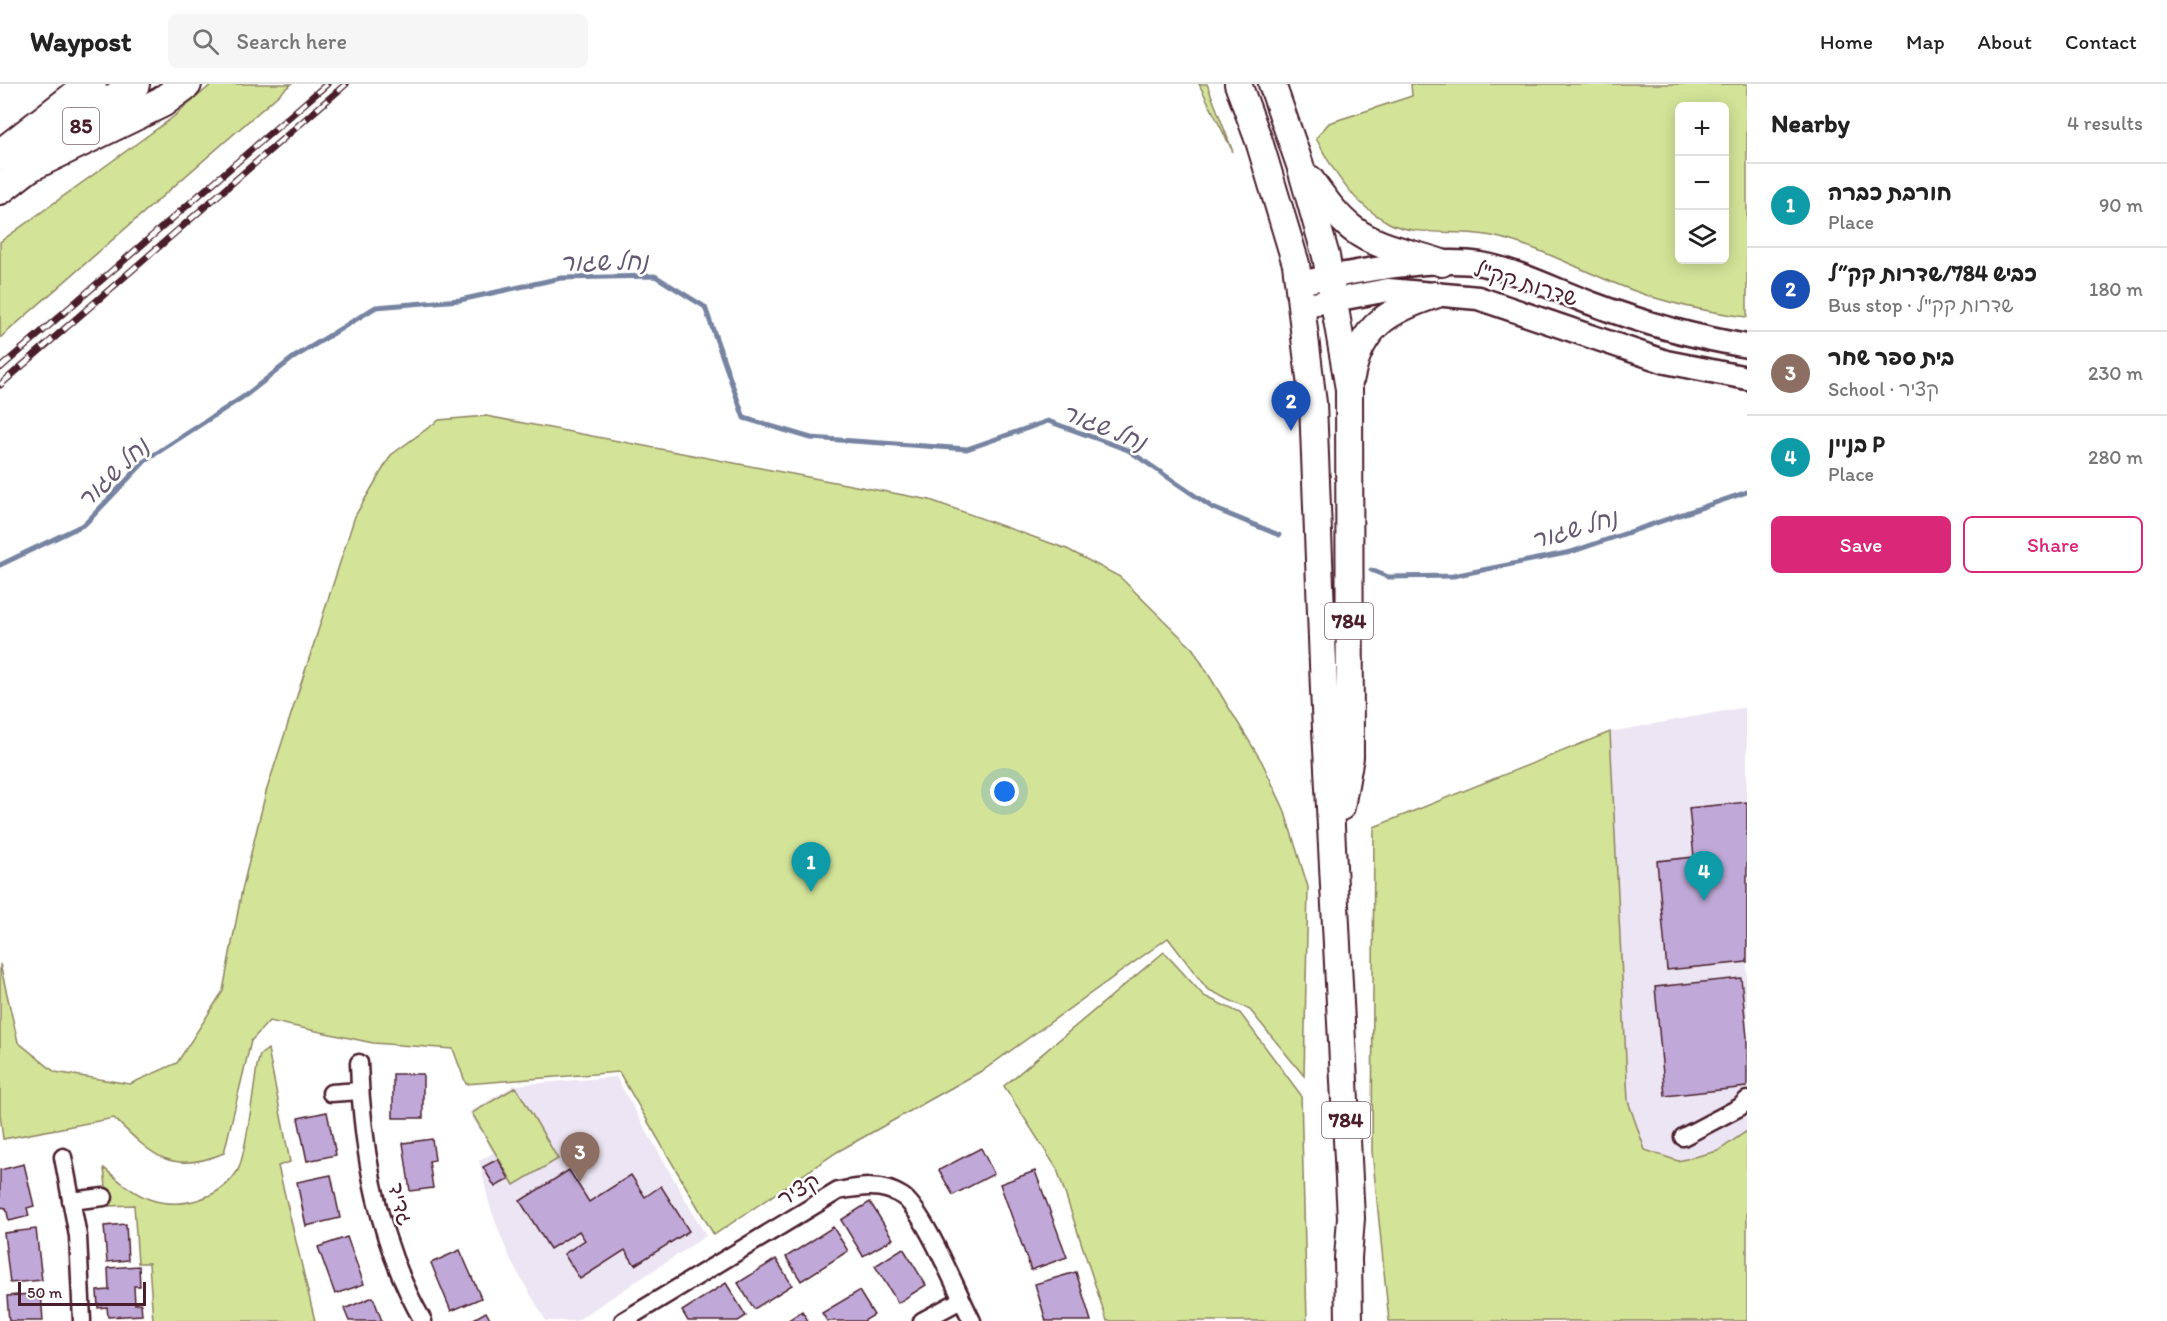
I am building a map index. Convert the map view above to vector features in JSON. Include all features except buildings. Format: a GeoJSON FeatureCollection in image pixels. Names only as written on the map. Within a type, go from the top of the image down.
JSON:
{"type":"FeatureCollection","features":[{"type":"Feature","properties":{"kind":"highway"},"geometry":{"type":"LineString","coordinates":[[0,146],[63,84]]}},
{"type":"Feature","properties":{"kind":"highway","name":"85"},"geometry":{"type":"LineString","coordinates":[[0,155],[91,84]]}},
{"type":"Feature","properties":{"kind":"highway","name":"85"},"geometry":{"type":"LineString","coordinates":[[0,189],[134,84]]}},
{"type":"Feature","properties":{"kind":"highway"},"geometry":{"type":"LineString","coordinates":[[28,167],[162,102],[186,84]]}},
{"type":"Feature","properties":{"kind":"main road","name":"784"},"geometry":{"type":"LineString","coordinates":[[1238,84],[1259,141],[1301,294],[1313,402],[1324,690],[1351,1218],[1348,1258],[1350,1321]]}},
{"type":"Feature","properties":{"kind":"main road","name":"784"},"geometry":{"type":"LineString","coordinates":[[1272,84],[1300,165],[1332,288],[1349,389],[1350,757],[1334,852]]}},
{"type":"Feature","properties":{"kind":"main road"},"geometry":{"type":"LineString","coordinates":[[1300,165],[1324,199],[1353,230],[1377,243],[1442,262]]}},
{"type":"Feature","properties":{"kind":"main road"},"geometry":{"type":"LineString","coordinates":[[1349,389],[1359,347],[1376,325],[1398,308],[1435,295]]}},
{"type":"Feature","properties":{"kind":"main road"},"geometry":{"type":"LineString","coordinates":[[1351,1218],[1359,1257],[1364,1321]]}},
{"type":"Feature","properties":{"kind":"street","name":"שדרות קק\"ל"},"geometry":{"type":"LineString","coordinates":[[1301,294],[1442,262],[1480,264],[1623,316],[1696,337],[1747,346]]}},
{"type":"Feature","properties":{"kind":"street","name":"שדרות קק\"ל"},"geometry":{"type":"LineString","coordinates":[[1332,288],[1388,290],[1478,298],[1666,362],[1747,378]]}},
{"type":"Feature","properties":{"kind":"street","name":"גדיד"},"geometry":{"type":"LineString","coordinates":[[359,1063],[365,1149],[373,1187],[389,1244],[406,1288],[423,1321]]}},
{"type":"Feature","properties":{"kind":"street"},"geometry":{"type":"LineString","coordinates":[[331,1093],[360,1091]]}},
{"type":"Feature","properties":{"kind":"street"},"geometry":{"type":"LineString","coordinates":[[1683,1137],[1740,1107],[1747,1100]]}},
{"type":"Feature","properties":{"kind":"street"},"geometry":{"type":"LineString","coordinates":[[63,1158],[78,1236],[82,1321]]}},
{"type":"Feature","properties":{"kind":"street","name":"קציר"},"geometry":{"type":"LineString","coordinates":[[622,1321],[838,1191],[864,1187],[880,1188],[902,1196],[916,1211],[972,1321]]}},
{"type":"Feature","properties":{"kind":"street"},"geometry":{"type":"LineString","coordinates":[[72,1202],[104,1197]]}},
{"type":"Feature","properties":{"kind":"street"},"geometry":{"type":"LineString","coordinates":[[922,1321],[961,1300]]}},
{"type":"Feature","properties":{"kind":"shaded area"},"geometry":{"type":"Polygon","coordinates":[[[1747,707],[1747,1131],[1718,1151],[1678,1161],[1645,1151],[1628,1101],[1610,732],[1747,707]]]}},
{"type":"Feature","properties":{"kind":"shaded area"},"geometry":{"type":"Polygon","coordinates":[[[616,1077],[706,1236],[576,1321],[546,1321],[512,1263],[501,1237],[489,1203],[479,1161],[493,1153],[469,1112],[515,1085],[616,1077]]]}},
{"type":"Feature","properties":{"kind":"green space"},"geometry":{"type":"Polygon","coordinates":[[[212,84],[291,84],[0,338],[0,242],[172,118],[212,84]]]}},
{"type":"Feature","properties":{"kind":"green space"},"geometry":{"type":"Polygon","coordinates":[[[1199,84],[1207,84],[1233,152],[1199,84]]]}},
{"type":"Feature","properties":{"kind":"green space"},"geometry":{"type":"Polygon","coordinates":[[[1411,84],[1747,84],[1747,317],[1689,307],[1646,295],[1546,253],[1492,236],[1412,230],[1389,223],[1355,197],[1337,175],[1316,138],[1329,123],[1412,96],[1411,84]]]}},
{"type":"Feature","properties":{"kind":"green space"},"geometry":{"type":"Polygon","coordinates":[[[486,416],[930,500],[1067,549],[1120,577],[1193,649],[1262,762],[1284,809],[1308,887],[1304,1076],[1250,1010],[1207,989],[1168,938],[985,1069],[837,1152],[714,1235],[619,1072],[466,1084],[453,1049],[373,1043],[269,1021],[251,1041],[224,1153],[205,1160],[175,1162],[151,1151],[114,1118],[3,1139],[0,1113],[0,964],[18,1042],[55,1072],[130,1084],[177,1063],[223,991],[242,890],[266,792],[355,516],[391,455],[439,420],[486,416]]]}},
{"type":"Feature","properties":{"kind":"green space"},"geometry":{"type":"Polygon","coordinates":[[[1610,732],[1628,1101],[1645,1150],[1678,1161],[1718,1151],[1747,1131],[1747,1321],[1389,1321],[1372,1151],[1374,827],[1610,732]]]}},
{"type":"Feature","properties":{"kind":"green space"},"geometry":{"type":"Polygon","coordinates":[[[1164,952],[1204,996],[1240,1013],[1301,1095],[1307,1321],[1107,1321],[1057,1169],[1004,1086],[1164,952]]]}},
{"type":"Feature","properties":{"kind":"green space"},"geometry":{"type":"Polygon","coordinates":[[[268,1049],[290,1162],[278,1166],[315,1321],[153,1321],[149,1263],[138,1263],[134,1205],[108,1206],[104,1168],[137,1193],[161,1202],[199,1200],[221,1188],[231,1180],[241,1162],[257,1066],[260,1055],[268,1049]]]}},
{"type":"Feature","properties":{"kind":"green space"},"geometry":{"type":"Polygon","coordinates":[[[516,1087],[558,1159],[514,1185],[472,1113],[516,1087]]]}},
{"type":"Feature","properties":{"kind":"waterway","name":"נחל שגור"},"geometry":{"type":"LineString","coordinates":[[0,565],[85,524],[146,460],[246,395],[293,358],[376,307],[460,300],[561,278],[655,276],[705,307],[744,418],[811,438],[967,449],[1048,421],[1128,450],[1213,508],[1279,535]]}},
{"type":"Feature","properties":{"kind":"waterway","name":"נחל שגור"},"geometry":{"type":"LineString","coordinates":[[1371,570],[1388,577],[1453,576],[1571,552],[1747,492]]}},
{"type":"Feature","properties":{"kind":"railway"},"geometry":{"type":"LineString","coordinates":[[0,368],[327,84]]}},
{"type":"Feature","properties":{"kind":"railway"},"geometry":{"type":"LineString","coordinates":[[0,385],[346,84]]}},
{"type":"Feature","properties":{"kind":"place","name":"כביש 784/שדרות קק״ל"},"geometry":{"type":"Point","coordinates":[1291,431]}},
{"type":"Feature","properties":{"kind":"place","name":"חורבת כברה"},"geometry":{"type":"Point","coordinates":[811,892]}},
{"type":"Feature","properties":{"kind":"place","name":"בניין P"},"geometry":{"type":"Point","coordinates":[1704,901]}},
{"type":"Feature","properties":{"kind":"place","name":"בית ספר שחר"},"geometry":{"type":"Point","coordinates":[580,1182]}}]}
